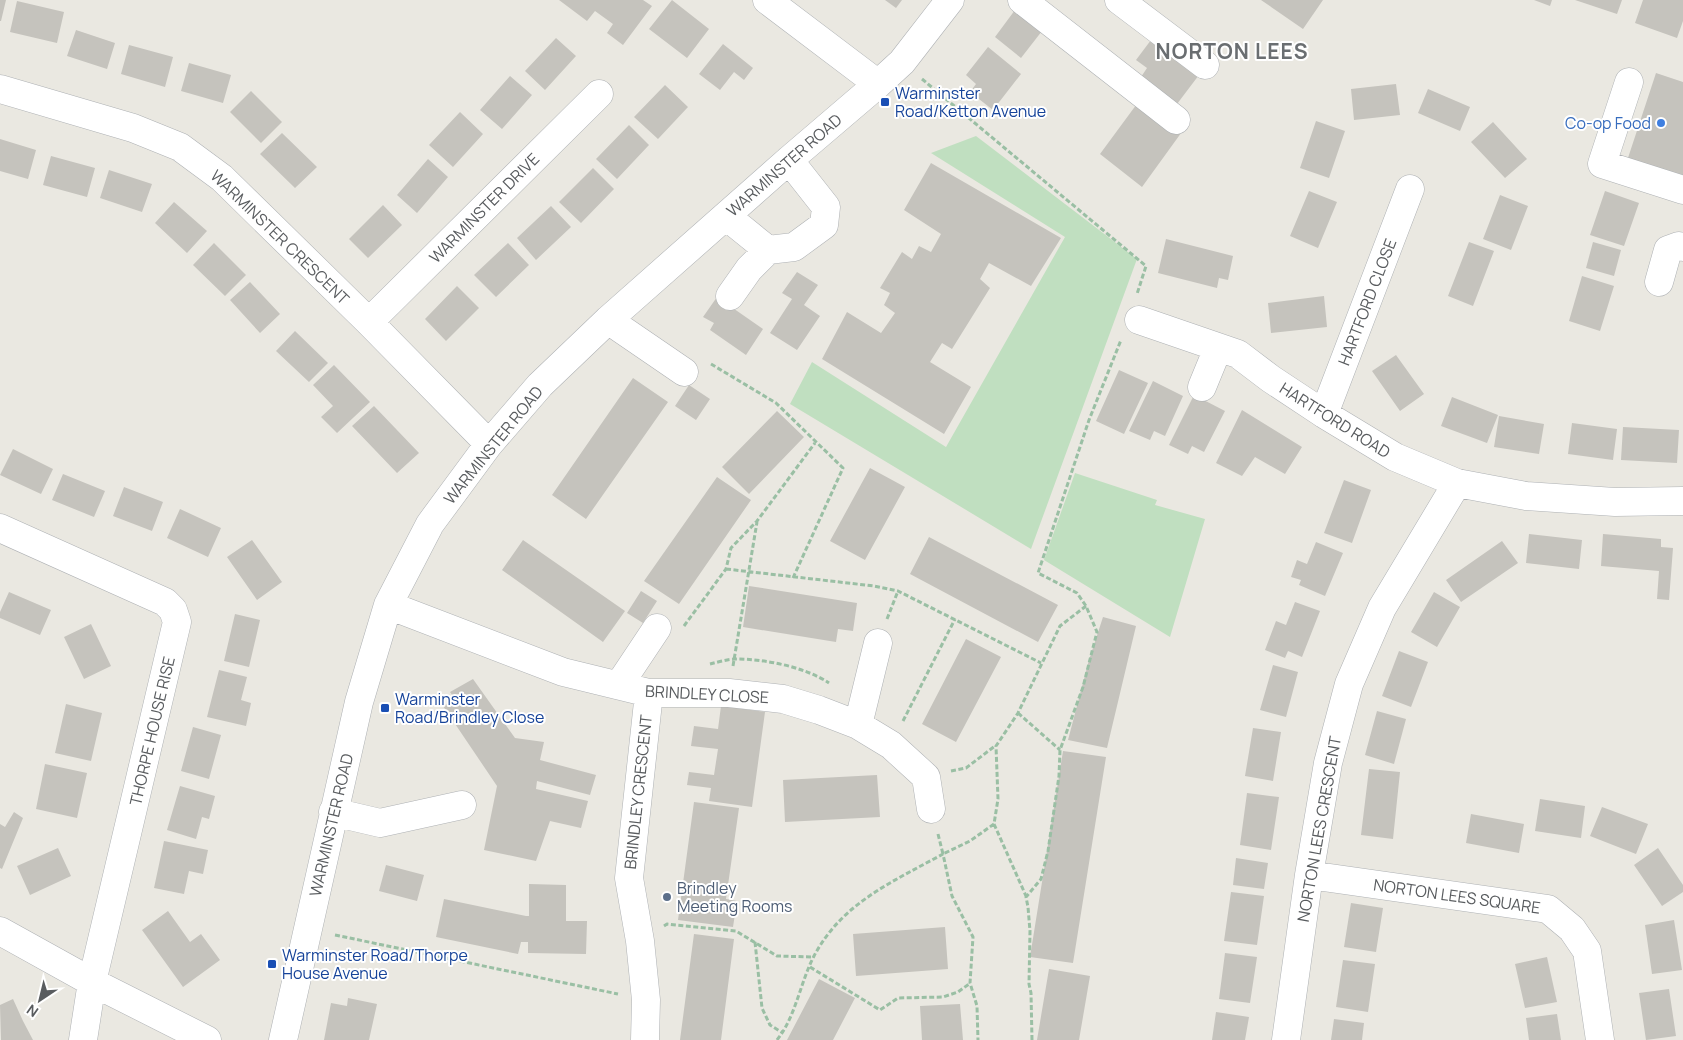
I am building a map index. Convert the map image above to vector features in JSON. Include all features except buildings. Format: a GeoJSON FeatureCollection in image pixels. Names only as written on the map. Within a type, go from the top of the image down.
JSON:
{"type":"FeatureCollection","features":[{"type":"Feature","properties":{"kind":"street"},"geometry":{"type":"LineString","coordinates":[[767,0],[878,84]]}},
{"type":"Feature","properties":{"kind":"street","name":"WARMINSTER ROAD"},"geometry":{"type":"LineString","coordinates":[[283,1040],[359,702],[388,605],[430,524],[489,444],[540,385],[608,320],[902,62],[950,0]]}},
{"type":"Feature","properties":{"kind":"street"},"geometry":{"type":"LineString","coordinates":[[1022,0],[1176,120]]}},
{"type":"Feature","properties":{"kind":"street"},"geometry":{"type":"LineString","coordinates":[[1119,0],[1205,65]]}},
{"type":"Feature","properties":{"kind":"street"},"geometry":{"type":"LineString","coordinates":[[1629,82],[1602,164],[1683,190]]}},
{"type":"Feature","properties":{"kind":"street","name":"WARMINSTER CRESCENT"},"geometry":{"type":"LineString","coordinates":[[0,89],[133,128],[180,147],[222,178],[369,322],[489,444]]}},
{"type":"Feature","properties":{"kind":"street","name":"WARMINSTER DRIVE"},"geometry":{"type":"LineString","coordinates":[[369,322],[599,94]]}},
{"type":"Feature","properties":{"kind":"street"},"geometry":{"type":"LineString","coordinates":[[730,296],[749,269],[768,250],[794,247],[824,225],[826,207],[789,160]]}},
{"type":"Feature","properties":{"kind":"street","name":"HARTFORD CLOSE"},"geometry":{"type":"LineString","coordinates":[[1324,414],[1410,189]]}},
{"type":"Feature","properties":{"kind":"street"},"geometry":{"type":"LineString","coordinates":[[726,216],[768,250]]}},
{"type":"Feature","properties":{"kind":"street"},"geometry":{"type":"LineString","coordinates":[[1659,282],[1668,250],[1679,246],[1683,247]]}},
{"type":"Feature","properties":{"kind":"street","name":"HARTFORD ROAD"},"geometry":{"type":"LineString","coordinates":[[1133,318],[1238,354],[1271,379],[1324,414],[1395,457],[1457,483]]}},
{"type":"Feature","properties":{"kind":"street"},"geometry":{"type":"LineString","coordinates":[[608,320],[684,372]]}},
{"type":"Feature","properties":{"kind":"street"},"geometry":{"type":"LineString","coordinates":[[1202,387],[1218,348]]}},
{"type":"Feature","properties":{"kind":"street"},"geometry":{"type":"LineString","coordinates":[[1457,483],[1526,496],[1615,502],[1683,501]]}},
{"type":"Feature","properties":{"kind":"street","name":"NORTON LEES CRESCENT"},"geometry":{"type":"LineString","coordinates":[[1286,1040],[1309,875],[1328,763],[1349,684],[1382,608],[1457,483]]}},
{"type":"Feature","properties":{"kind":"street","name":"THORPE HOUSE RISE"},"geometry":{"type":"LineString","coordinates":[[0,528],[165,602],[174,610],[177,622],[92,982],[83,1040]]}},
{"type":"Feature","properties":{"kind":"street","name":"BRINDLEY CLOSE"},"geometry":{"type":"LineString","coordinates":[[388,605],[563,672],[649,693],[729,693],[783,699],[819,710],[858,725],[891,745],[926,777]]}},
{"type":"Feature","properties":{"kind":"street"},"geometry":{"type":"LineString","coordinates":[[619,685],[657,628]]}},
{"type":"Feature","properties":{"kind":"street"},"geometry":{"type":"LineString","coordinates":[[858,725],[878,643]]}},
{"type":"Feature","properties":{"kind":"street","name":"BRINDLEY CRESCENT"},"geometry":{"type":"LineString","coordinates":[[645,1040],[646,1000],[640,941],[629,878],[649,693]]}},
{"type":"Feature","properties":{"kind":"street"},"geometry":{"type":"LineString","coordinates":[[926,777],[931,809]]}},
{"type":"Feature","properties":{"kind":"street"},"geometry":{"type":"LineString","coordinates":[[333,812],[380,823],[462,805]]}},
{"type":"Feature","properties":{"kind":"street","name":"NORTON LEES SQUARE"},"geometry":{"type":"LineString","coordinates":[[1309,875],[1548,909],[1572,928],[1587,951],[1600,1040]]}},
{"type":"Feature","properties":{"kind":"street"},"geometry":{"type":"LineString","coordinates":[[0,931],[92,982],[207,1040]]}},
{"type":"Feature","properties":{"kind":"path"},"geometry":{"type":"LineString","coordinates":[[902,62],[1146,266],[1133,318],[1089,420],[1038,573],[1077,593],[1086,606],[1097,632],[1083,687],[1060,750],[1059,776],[1048,851],[1041,879],[1026,897]]}},
{"type":"Feature","properties":{"kind":"path"},"geometry":{"type":"LineString","coordinates":[[710,364],[776,404],[843,468],[793,578]]}},
{"type":"Feature","properties":{"kind":"path"},"geometry":{"type":"LineString","coordinates":[[657,628],[673,641],[726,569],[731,548],[757,522],[816,443]]}},
{"type":"Feature","properties":{"kind":"path"},"geometry":{"type":"LineString","coordinates":[[729,693],[757,522]]}},
{"type":"Feature","properties":{"kind":"path"},"geometry":{"type":"LineString","coordinates":[[726,569],[874,586],[898,591],[1041,663]]}},
{"type":"Feature","properties":{"kind":"path"},"geometry":{"type":"LineString","coordinates":[[926,777],[966,768],[996,746],[1018,713],[1060,626],[1086,606]]}},
{"type":"Feature","properties":{"kind":"path"},"geometry":{"type":"LineString","coordinates":[[891,745],[955,619]]}},
{"type":"Feature","properties":{"kind":"path"},"geometry":{"type":"LineString","coordinates":[[1018,713],[1060,750]]}},
{"type":"Feature","properties":{"kind":"path"},"geometry":{"type":"LineString","coordinates":[[996,746],[998,799],[994,824],[1026,897],[1030,931],[1029,984],[1031,993],[1032,1040]]}},
{"type":"Feature","properties":{"kind":"path"},"geometry":{"type":"LineString","coordinates":[[778,1040],[813,957],[834,925],[868,895],[970,841],[994,824]]}},
{"type":"Feature","properties":{"kind":"path"},"geometry":{"type":"LineString","coordinates":[[943,854],[952,896],[973,937],[970,984],[977,1006],[978,1040]]}},
{"type":"Feature","properties":{"kind":"path"},"geometry":{"type":"LineString","coordinates":[[640,941],[667,924],[736,931],[778,956],[813,957]]}},
{"type":"Feature","properties":{"kind":"path"},"geometry":{"type":"LineString","coordinates":[[307,930],[646,1000]]}},
{"type":"Feature","properties":{"kind":"path"},"geometry":{"type":"LineString","coordinates":[[755,942],[762,1008],[770,1025],[782,1033]]}},
{"type":"Feature","properties":{"kind":"path"},"geometry":{"type":"LineString","coordinates":[[810,967],[880,1010],[898,998],[943,997],[958,992],[970,984]]}},
{"type":"Feature","properties":{"kind":"green space"},"geometry":{"type":"Polygon","coordinates":[[[976,136],[1137,259],[1031,549],[790,404],[812,362],[946,447],[1065,237],[931,153],[976,136]]]}},
{"type":"Feature","properties":{"kind":"green space"},"geometry":{"type":"Polygon","coordinates":[[[1075,473],[1157,500],[1155,505],[1205,519],[1170,637],[1044,560],[1075,473]]]}},
{"type":"Feature","properties":{"kind":"place","name":"Warminster Road/Ketton Avenue"},"geometry":{"type":"Point","coordinates":[885,102]}},
{"type":"Feature","properties":{"kind":"place","name":"Co-op Food"},"geometry":{"type":"Point","coordinates":[1661,123]}},
{"type":"Feature","properties":{"kind":"place","name":"Warminster Road/Brindley Close"},"geometry":{"type":"Point","coordinates":[385,708]}},
{"type":"Feature","properties":{"kind":"place","name":"Brindley Meeting Rooms"},"geometry":{"type":"Point","coordinates":[667,897]}},
{"type":"Feature","properties":{"kind":"place","name":"Warminster Road/Thorpe House Avenue"},"geometry":{"type":"Point","coordinates":[272,964]}},
{"type":"Feature","properties":{"kind":"district","name":"NORTON LEES"},"geometry":{"type":"Point","coordinates":[1232,52]}}]}
